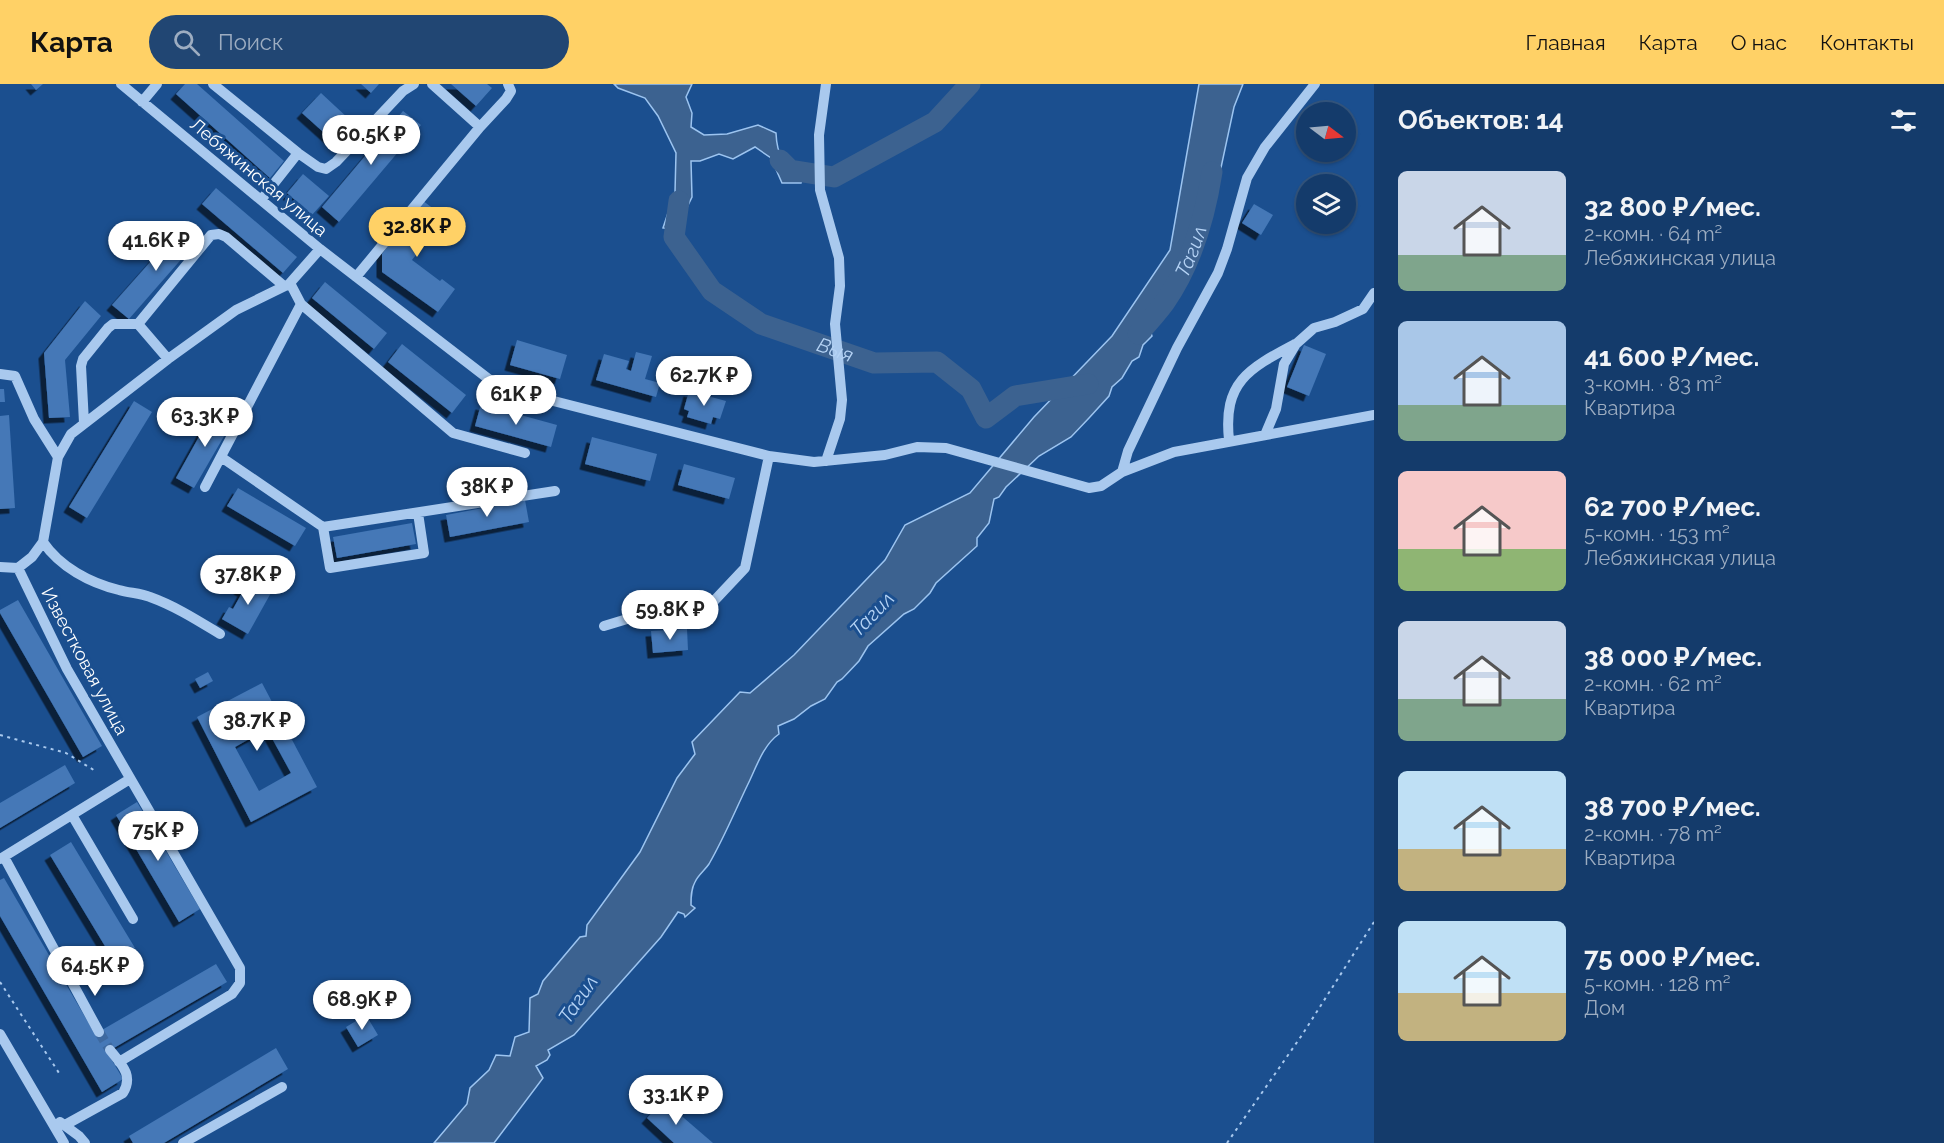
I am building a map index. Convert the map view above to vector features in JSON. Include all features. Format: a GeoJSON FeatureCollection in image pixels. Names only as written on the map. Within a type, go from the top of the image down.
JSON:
{"type":"FeatureCollection","features":[{"type":"Feature","properties":{"kind":"street","name":"Лебяжинская улица"},"geometry":{"type":"LineString","coordinates":[[121,84],[320,249],[498,387],[769,456],[798,461],[844,460],[885,455],[917,447],[946,448],[1089,488],[1101,486],[1122,472]]}},
{"type":"Feature","properties":{"kind":"street"},"geometry":{"type":"LineString","coordinates":[[142,102],[157,84]]}},
{"type":"Feature","properties":{"kind":"street"},"geometry":{"type":"LineString","coordinates":[[213,84],[298,153],[318,167],[326,169],[336,162],[403,90],[414,84]]}},
{"type":"Feature","properties":{"kind":"street"},"geometry":{"type":"LineString","coordinates":[[432,84],[480,127]]}},
{"type":"Feature","properties":{"kind":"street"},"geometry":{"type":"LineString","coordinates":[[1122,472],[1128,451],[1177,348],[1218,273],[1247,178],[1265,147],[1315,84]]}},
{"type":"Feature","properties":{"kind":"street"},"geometry":{"type":"LineString","coordinates":[[356,277],[480,127],[506,99],[511,91],[509,85]]}},
{"type":"Feature","properties":{"kind":"street"},"geometry":{"type":"LineString","coordinates":[[826,461],[840,419],[842,399],[835,324],[840,286],[839,258],[820,190],[819,135],[827,86]]}},
{"type":"Feature","properties":{"kind":"street"},"geometry":{"type":"LineString","coordinates":[[261,200],[298,153]]}},
{"type":"Feature","properties":{"kind":"street"},"geometry":{"type":"LineString","coordinates":[[138,324],[211,235],[219,234],[287,285],[301,304],[453,433],[525,453]]}},
{"type":"Feature","properties":{"kind":"street"},"geometry":{"type":"LineString","coordinates":[[0,567],[18,568],[32,557],[43,542],[58,457],[70,434],[236,310],[287,285],[320,249]]}},
{"type":"Feature","properties":{"kind":"street"},"geometry":{"type":"LineString","coordinates":[[1229,440],[1227,420],[1230,402],[1238,384],[1250,370],[1296,344],[1314,328],[1335,322],[1363,309],[1374,293]]}},
{"type":"Feature","properties":{"kind":"street"},"geometry":{"type":"LineString","coordinates":[[205,487],[301,304]]}},
{"type":"Feature","properties":{"kind":"street"},"geometry":{"type":"LineString","coordinates":[[84,423],[81,366],[83,359],[113,324],[138,324],[168,359]]}},
{"type":"Feature","properties":{"kind":"street"},"geometry":{"type":"LineString","coordinates":[[1265,435],[1276,409],[1284,364],[1296,344]]}},
{"type":"Feature","properties":{"kind":"street"},"geometry":{"type":"LineString","coordinates":[[0,374],[15,376],[34,419],[58,457]]}},
{"type":"Feature","properties":{"kind":"street"},"geometry":{"type":"LineString","coordinates":[[1122,472],[1174,452],[1374,415]]}},
{"type":"Feature","properties":{"kind":"street"},"geometry":{"type":"LineString","coordinates":[[604,626],[637,616],[695,612],[713,602],[745,568],[769,456]]}},
{"type":"Feature","properties":{"kind":"street"},"geometry":{"type":"LineString","coordinates":[[221,457],[323,527],[555,491]]}},
{"type":"Feature","properties":{"kind":"street"},"geometry":{"type":"LineString","coordinates":[[323,527],[330,568],[423,553],[418,513]]}},
{"type":"Feature","properties":{"kind":"street"},"geometry":{"type":"LineString","coordinates":[[43,542],[52,556],[77,574],[116,590],[149,596],[184,612],[219,634]]}},
{"type":"Feature","properties":{"kind":"street","name":"Известковая улица"},"geometry":{"type":"LineString","coordinates":[[18,568],[67,669],[240,968],[240,983],[232,994],[119,1062]]}},
{"type":"Feature","properties":{"kind":"street"},"geometry":{"type":"LineString","coordinates":[[99,1032],[2,858],[130,779]]}},
{"type":"Feature","properties":{"kind":"street"},"geometry":{"type":"LineString","coordinates":[[72,815],[133,918]]}},
{"type":"Feature","properties":{"kind":"street"},"geometry":{"type":"LineString","coordinates":[[0,1034],[64,1143]]}},
{"type":"Feature","properties":{"kind":"street"},"geometry":{"type":"LineString","coordinates":[[65,1125],[123,1092],[128,1085],[128,1078],[110,1050]]}},
{"type":"Feature","properties":{"kind":"street"},"geometry":{"type":"LineString","coordinates":[[183,1143],[282,1088]]}},
{"type":"Feature","properties":{"kind":"street"},"geometry":{"type":"LineString","coordinates":[[45,1110],[85,1143]]}},
{"type":"Feature","properties":{"kind":"path"},"geometry":{"type":"LineString","coordinates":[[0,735],[66,753],[97,772]]}},
{"type":"Feature","properties":{"kind":"path"},"geometry":{"type":"LineString","coordinates":[[1227,1143],[1302,1035],[1374,922]]}},
{"type":"Feature","properties":{"kind":"path"},"geometry":{"type":"LineString","coordinates":[[0,982],[59,1073]]}},
{"type":"Feature","properties":{"kind":"water"},"geometry":{"type":"Polygon","coordinates":[[[614,84],[692,84],[686,97],[692,113],[691,127],[704,135],[727,134],[758,125],[776,133],[782,157],[791,164],[805,169],[801,183],[782,183],[771,158],[755,147],[733,159],[719,154],[700,161],[691,161],[692,197],[676,230],[663,228],[675,192],[676,153],[658,116],[645,98],[618,88],[614,84]]]}},
{"type":"Feature","properties":{"kind":"water"},"geometry":{"type":"Polygon","coordinates":[[[1199,84],[1243,84],[1234,107],[1219,177],[1195,224],[1188,264],[1155,309],[1159,319],[1150,330],[1152,336],[1143,345],[1139,357],[1132,361],[1122,378],[1112,387],[1109,396],[1071,437],[1039,456],[1006,487],[999,497],[994,499],[989,523],[977,538],[977,546],[936,583],[930,593],[914,609],[904,614],[868,646],[859,661],[837,682],[825,699],[794,719],[778,726],[779,734],[764,750],[709,864],[694,885],[691,905],[695,908],[685,917],[684,914],[678,912],[661,937],[574,1035],[548,1050],[550,1055],[547,1060],[536,1066],[543,1078],[494,1143],[434,1143],[467,1104],[470,1088],[489,1070],[496,1055],[510,1056],[515,1037],[529,1032],[530,998],[538,994],[543,981],[580,937],[586,936],[587,925],[640,852],[677,778],[695,754],[692,742],[740,692],[750,693],[794,655],[885,560],[905,525],[970,493],[1034,417],[1112,336],[1170,250],[1199,84]]]}},
{"type":"Feature","properties":{"kind":"building"},"geometry":{"type":"Polygon","coordinates":[[[31,84],[43,84],[36,90],[31,84]]]}},
{"type":"Feature","properties":{"kind":"building"},"geometry":{"type":"Polygon","coordinates":[[[185,84],[197,84],[284,161],[270,178],[176,94],[185,84]]]}},
{"type":"Feature","properties":{"kind":"building"},"geometry":{"type":"Polygon","coordinates":[[[361,84],[379,84],[371,93],[361,84]]]}},
{"type":"Feature","properties":{"kind":"building"},"geometry":{"type":"Polygon","coordinates":[[[451,84],[487,84],[492,88],[476,106],[451,84]]]}},
{"type":"Feature","properties":{"kind":"building"},"geometry":{"type":"Polygon","coordinates":[[[321,93],[349,119],[331,139],[302,113],[321,93]]]}},
{"type":"Feature","properties":{"kind":"building"},"geometry":{"type":"Polygon","coordinates":[[[403,111],[421,125],[339,222],[322,207],[403,111]]]}},
{"type":"Feature","properties":{"kind":"building"},"geometry":{"type":"Polygon","coordinates":[[[303,174],[329,196],[312,215],[287,193],[303,174]]]}},
{"type":"Feature","properties":{"kind":"building"},"geometry":{"type":"Polygon","coordinates":[[[216,188],[297,257],[283,273],[202,204],[216,188]]]}},
{"type":"Feature","properties":{"kind":"building"},"geometry":{"type":"Polygon","coordinates":[[[422,200],[448,220],[438,233],[435,230],[412,260],[455,289],[438,312],[382,272],[382,254],[422,200]]]}},
{"type":"Feature","properties":{"kind":"building"},"geometry":{"type":"Polygon","coordinates":[[[1254,204],[1273,215],[1261,235],[1242,223],[1254,204]]]}},
{"type":"Feature","properties":{"kind":"building"},"geometry":{"type":"Polygon","coordinates":[[[183,225],[199,239],[129,319],[112,305],[183,225]]]}},
{"type":"Feature","properties":{"kind":"building"},"geometry":{"type":"Polygon","coordinates":[[[325,282],[387,333],[374,349],[312,298],[325,282]]]}},
{"type":"Feature","properties":{"kind":"building"},"geometry":{"type":"Polygon","coordinates":[[[85,301],[101,316],[65,360],[70,417],[49,418],[44,353],[85,301]]]}},
{"type":"Feature","properties":{"kind":"building"},"geometry":{"type":"Polygon","coordinates":[[[517,340],[567,355],[560,379],[510,365],[517,340]]]}},
{"type":"Feature","properties":{"kind":"building"},"geometry":{"type":"Polygon","coordinates":[[[402,344],[466,395],[452,413],[388,362],[402,344]]]}},
{"type":"Feature","properties":{"kind":"building"},"geometry":{"type":"Polygon","coordinates":[[[1304,345],[1326,354],[1309,396],[1287,387],[1304,345]]]}},
{"type":"Feature","properties":{"kind":"building"},"geometry":{"type":"Polygon","coordinates":[[[636,352],[652,356],[645,379],[660,383],[656,397],[596,380],[604,354],[629,361],[626,369],[631,371],[636,352]]]}},
{"type":"Feature","properties":{"kind":"building"},"geometry":{"type":"Polygon","coordinates":[[[0,389],[4,389],[5,402],[0,402],[0,389]]]}},
{"type":"Feature","properties":{"kind":"building"},"geometry":{"type":"Polygon","coordinates":[[[689,391],[726,401],[720,419],[713,417],[711,424],[687,417],[689,411],[684,409],[689,391]]]}},
{"type":"Feature","properties":{"kind":"building"},"geometry":{"type":"Polygon","coordinates":[[[134,401],[152,412],[87,518],[69,507],[134,401]]]}},
{"type":"Feature","properties":{"kind":"building"},"geometry":{"type":"Polygon","coordinates":[[[481,404],[557,425],[551,447],[475,426],[481,404]]]}},
{"type":"Feature","properties":{"kind":"building"},"geometry":{"type":"Polygon","coordinates":[[[215,408],[234,419],[194,488],[176,478],[215,408]]]}},
{"type":"Feature","properties":{"kind":"building"},"geometry":{"type":"Polygon","coordinates":[[[9,415],[15,508],[0,509],[0,416],[9,415]]]}},
{"type":"Feature","properties":{"kind":"building"},"geometry":{"type":"Polygon","coordinates":[[[592,437],[657,454],[650,481],[585,464],[592,437]]]}},
{"type":"Feature","properties":{"kind":"building"},"geometry":{"type":"Polygon","coordinates":[[[684,464],[735,478],[729,499],[678,485],[684,464]]]}},
{"type":"Feature","properties":{"kind":"building"},"geometry":{"type":"Polygon","coordinates":[[[238,488],[306,528],[295,546],[227,506],[238,488]]]}},
{"type":"Feature","properties":{"kind":"building"},"geometry":{"type":"Polygon","coordinates":[[[525,500],[529,522],[450,537],[446,515],[525,500]]]}},
{"type":"Feature","properties":{"kind":"building"},"geometry":{"type":"Polygon","coordinates":[[[412,523],[416,544],[337,558],[333,537],[412,523]]]}},
{"type":"Feature","properties":{"kind":"building"},"geometry":{"type":"Polygon","coordinates":[[[246,577],[272,591],[248,634],[222,619],[229,607],[233,609],[243,591],[239,589],[246,577]]]}},
{"type":"Feature","properties":{"kind":"building"},"geometry":{"type":"Polygon","coordinates":[[[18,600],[102,746],[83,757],[0,613],[0,610],[18,600]]]}},
{"type":"Feature","properties":{"kind":"building"},"geometry":{"type":"Polygon","coordinates":[[[687,629],[688,650],[653,653],[651,631],[687,629]]]}},
{"type":"Feature","properties":{"kind":"building"},"geometry":{"type":"Polygon","coordinates":[[[208,672],[213,681],[200,688],[195,679],[208,672]]]}},
{"type":"Feature","properties":{"kind":"building"},"geometry":{"type":"Polygon","coordinates":[[[262,683],[317,787],[251,822],[197,717],[262,683]],[[267,729],[235,747],[259,791],[291,773],[267,729]]]}},
{"type":"Feature","properties":{"kind":"building"},"geometry":{"type":"Polygon","coordinates":[[[65,765],[75,783],[0,828],[0,803],[65,765]]]}},
{"type":"Feature","properties":{"kind":"building"},"geometry":{"type":"Polygon","coordinates":[[[137,802],[200,909],[179,922],[116,815],[137,802]]]}},
{"type":"Feature","properties":{"kind":"building"},"geometry":{"type":"Polygon","coordinates":[[[71,842],[135,948],[114,961],[50,855],[71,842]]]}},
{"type":"Feature","properties":{"kind":"building"},"geometry":{"type":"Polygon","coordinates":[[[4,878],[95,1034],[216,964],[227,982],[107,1052],[123,1079],[102,1092],[0,916],[0,880],[4,878]]]}},
{"type":"Feature","properties":{"kind":"building"},"geometry":{"type":"Polygon","coordinates":[[[366,1015],[378,1035],[358,1047],[346,1027],[366,1015]]]}},
{"type":"Feature","properties":{"kind":"building"},"geometry":{"type":"Polygon","coordinates":[[[276,1048],[288,1069],[164,1143],[133,1143],[129,1136],[276,1048]]]}},
{"type":"Feature","properties":{"kind":"building"},"geometry":{"type":"Polygon","coordinates":[[[663,1100],[713,1143],[674,1143],[647,1118],[663,1100]]]}},
{"type":"Feature","properties":{"kind":"waterway","name":"Выя"},"geometry":{"type":"LineString","coordinates":[[780,160],[790,170],[834,177],[935,122],[970,84]]}},
{"type":"Feature","properties":{"kind":"waterway","name":"Тагил"},"geometry":{"type":"LineString","coordinates":[[1138,334],[1165,302],[1183,272],[1206,206],[1212,172]]}},
{"type":"Feature","properties":{"kind":"waterway","name":"Выя"},"geometry":{"type":"LineString","coordinates":[[679,201],[674,237],[712,291],[761,324],[874,363],[937,362],[971,389],[986,418],[1015,396],[1088,384]]}},
{"type":"Feature","properties":{"kind":"tunnel"},"geometry":{"type":"LineString","coordinates":[[99,1032],[110,1050]]}}]}
